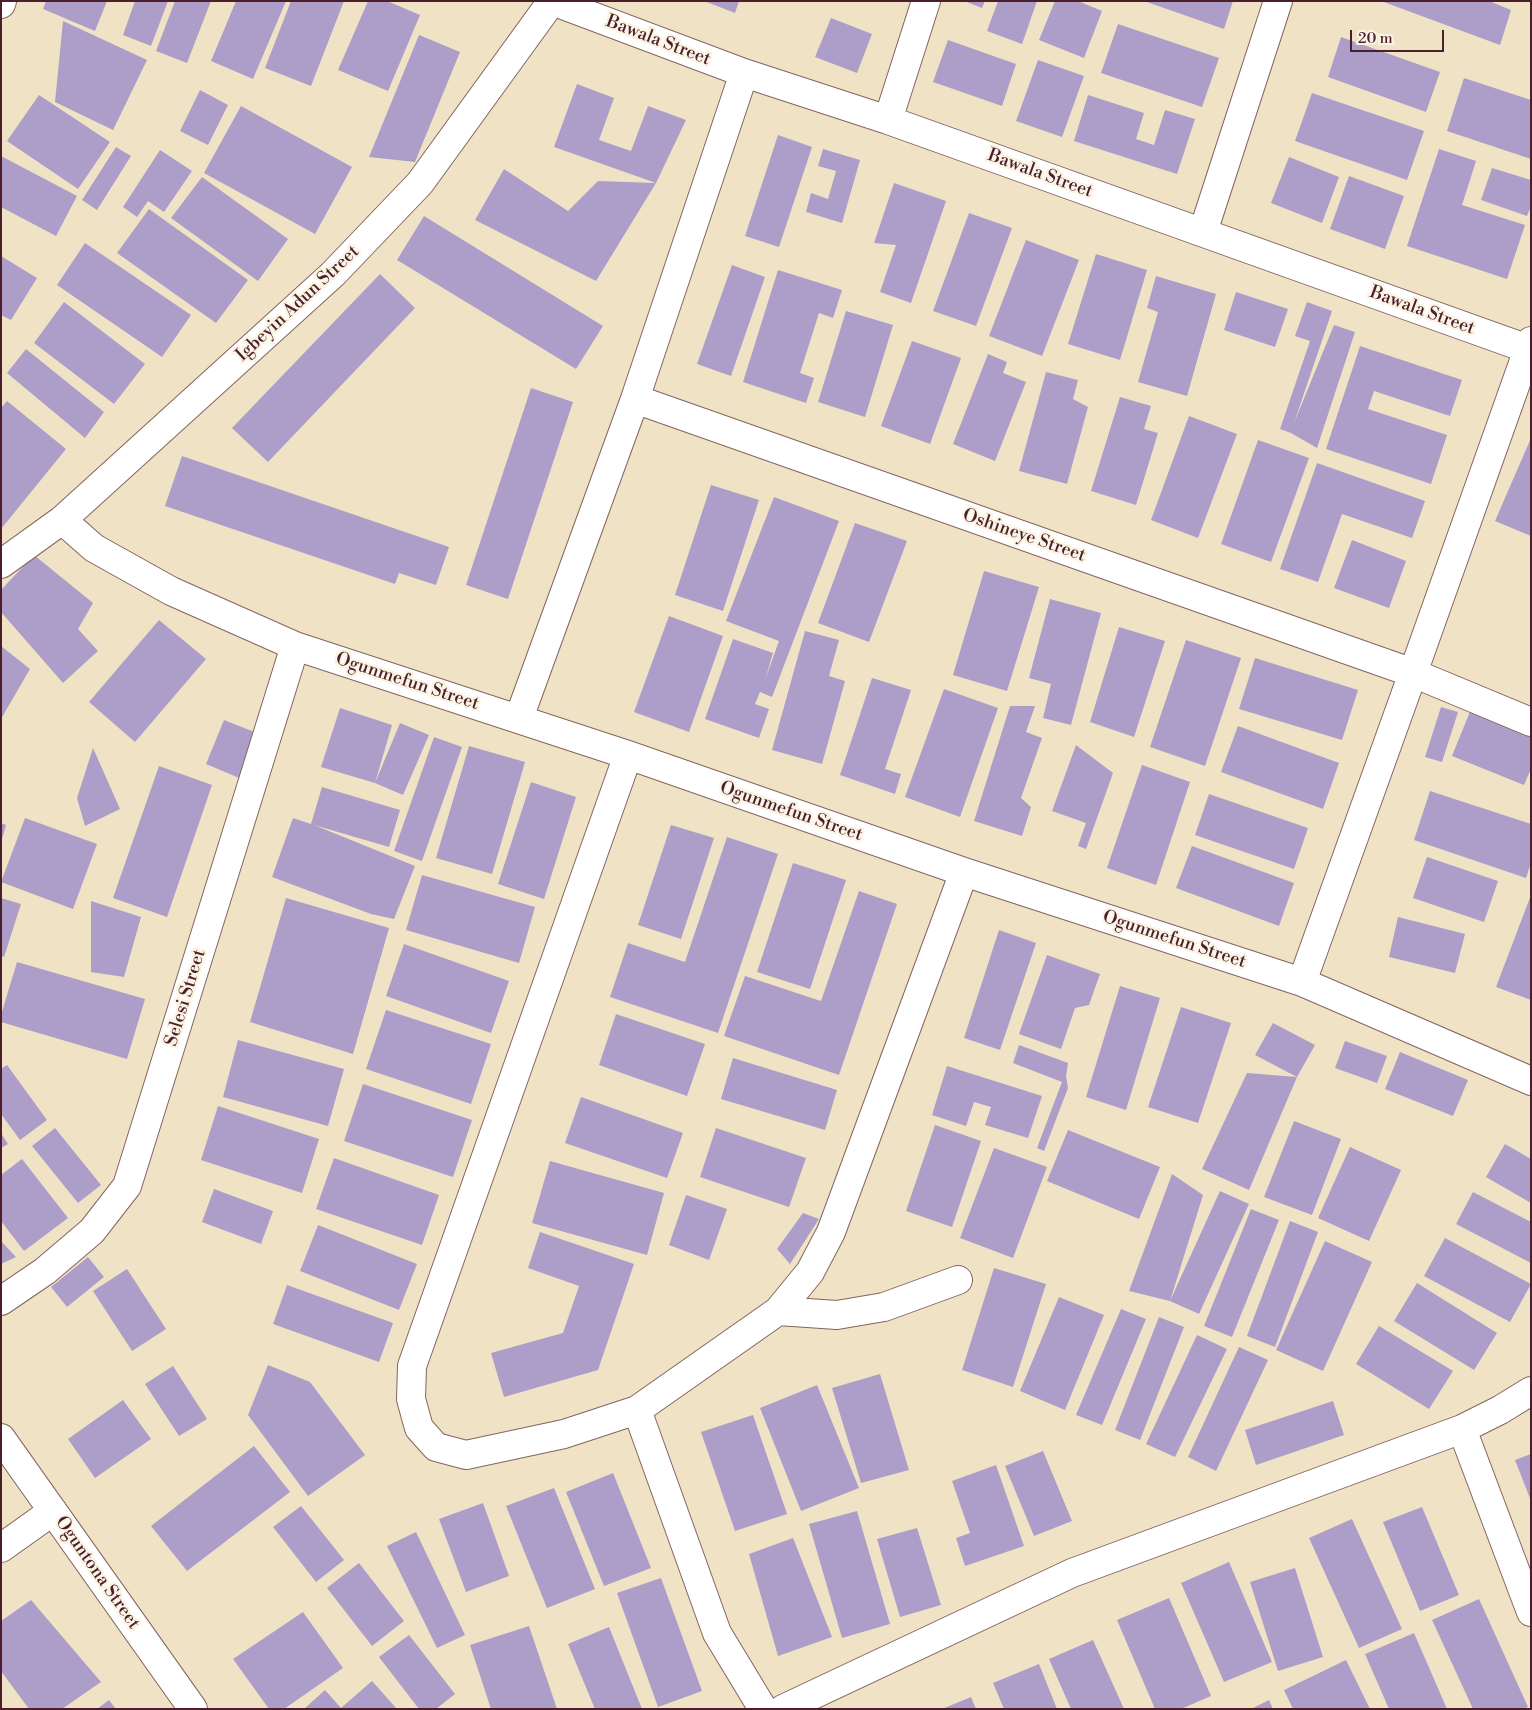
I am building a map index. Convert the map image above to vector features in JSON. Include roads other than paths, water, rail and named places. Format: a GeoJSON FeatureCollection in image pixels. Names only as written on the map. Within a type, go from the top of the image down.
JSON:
{"type":"FeatureCollection","features":[{"type":"Feature","properties":{"kind":"street","name":"Bawala Street"},"geometry":{"type":"LineString","coordinates":[[552,1],[744,73],[888,120],[1529,345]]}},
{"type":"Feature","properties":{"kind":"street","name":"Igbeyin Adun Street"},"geometry":{"type":"LineString","coordinates":[[1,564],[62,520],[334,274],[420,183],[552,1]]}},
{"type":"Feature","properties":{"kind":"street"},"geometry":{"type":"LineString","coordinates":[[888,120],[926,1]]}},
{"type":"Feature","properties":{"kind":"street"},"geometry":{"type":"LineString","coordinates":[[1203,232],[1278,1]]}},
{"type":"Feature","properties":{"kind":"street"},"geometry":{"type":"LineString","coordinates":[[518,718],[635,399],[744,73]]}},
{"type":"Feature","properties":{"kind":"street"},"geometry":{"type":"LineString","coordinates":[[1302,982],[1529,345]]}},
{"type":"Feature","properties":{"kind":"street","name":"Oshineye Street"},"geometry":{"type":"LineString","coordinates":[[635,399],[1413,673],[1531,722]]}},
{"type":"Feature","properties":{"kind":"street","name":"Ogunmefun Street"},"geometry":{"type":"LineString","coordinates":[[62,520],[94,548],[171,591],[295,646],[628,755],[964,872],[1302,982],[1531,1081]]}},
{"type":"Feature","properties":{"kind":"street","name":"Selesi Street"},"geometry":{"type":"LineString","coordinates":[[1,1301],[45,1271],[92,1231],[127,1186],[295,646]]}},
{"type":"Feature","properties":{"kind":"street"},"geometry":{"type":"LineString","coordinates":[[628,755],[412,1366],[411,1399],[419,1428],[436,1447],[466,1456],[564,1434],[637,1410],[778,1311],[810,1272],[831,1232],[964,872]]}},
{"type":"Feature","properties":{"kind":"street"},"geometry":{"type":"LineString","coordinates":[[778,1311],[846,1314],[884,1307],[958,1280]]}},
{"type":"Feature","properties":{"kind":"street"},"geometry":{"type":"LineString","coordinates":[[783,1709],[1072,1573],[1462,1429],[1500,1410],[1531,1391]]}},
{"type":"Feature","properties":{"kind":"street"},"geometry":{"type":"LineString","coordinates":[[637,1410],[717,1634],[763,1709]]}},
{"type":"Feature","properties":{"kind":"street"},"geometry":{"type":"LineString","coordinates":[[1462,1429],[1531,1612]]}},
{"type":"Feature","properties":{"kind":"street","name":"Oguntona Street"},"geometry":{"type":"LineString","coordinates":[[1,1438],[193,1709]]}},
{"type":"Feature","properties":{"kind":"street"},"geometry":{"type":"LineString","coordinates":[[1,1548],[53,1511]]}}]}
